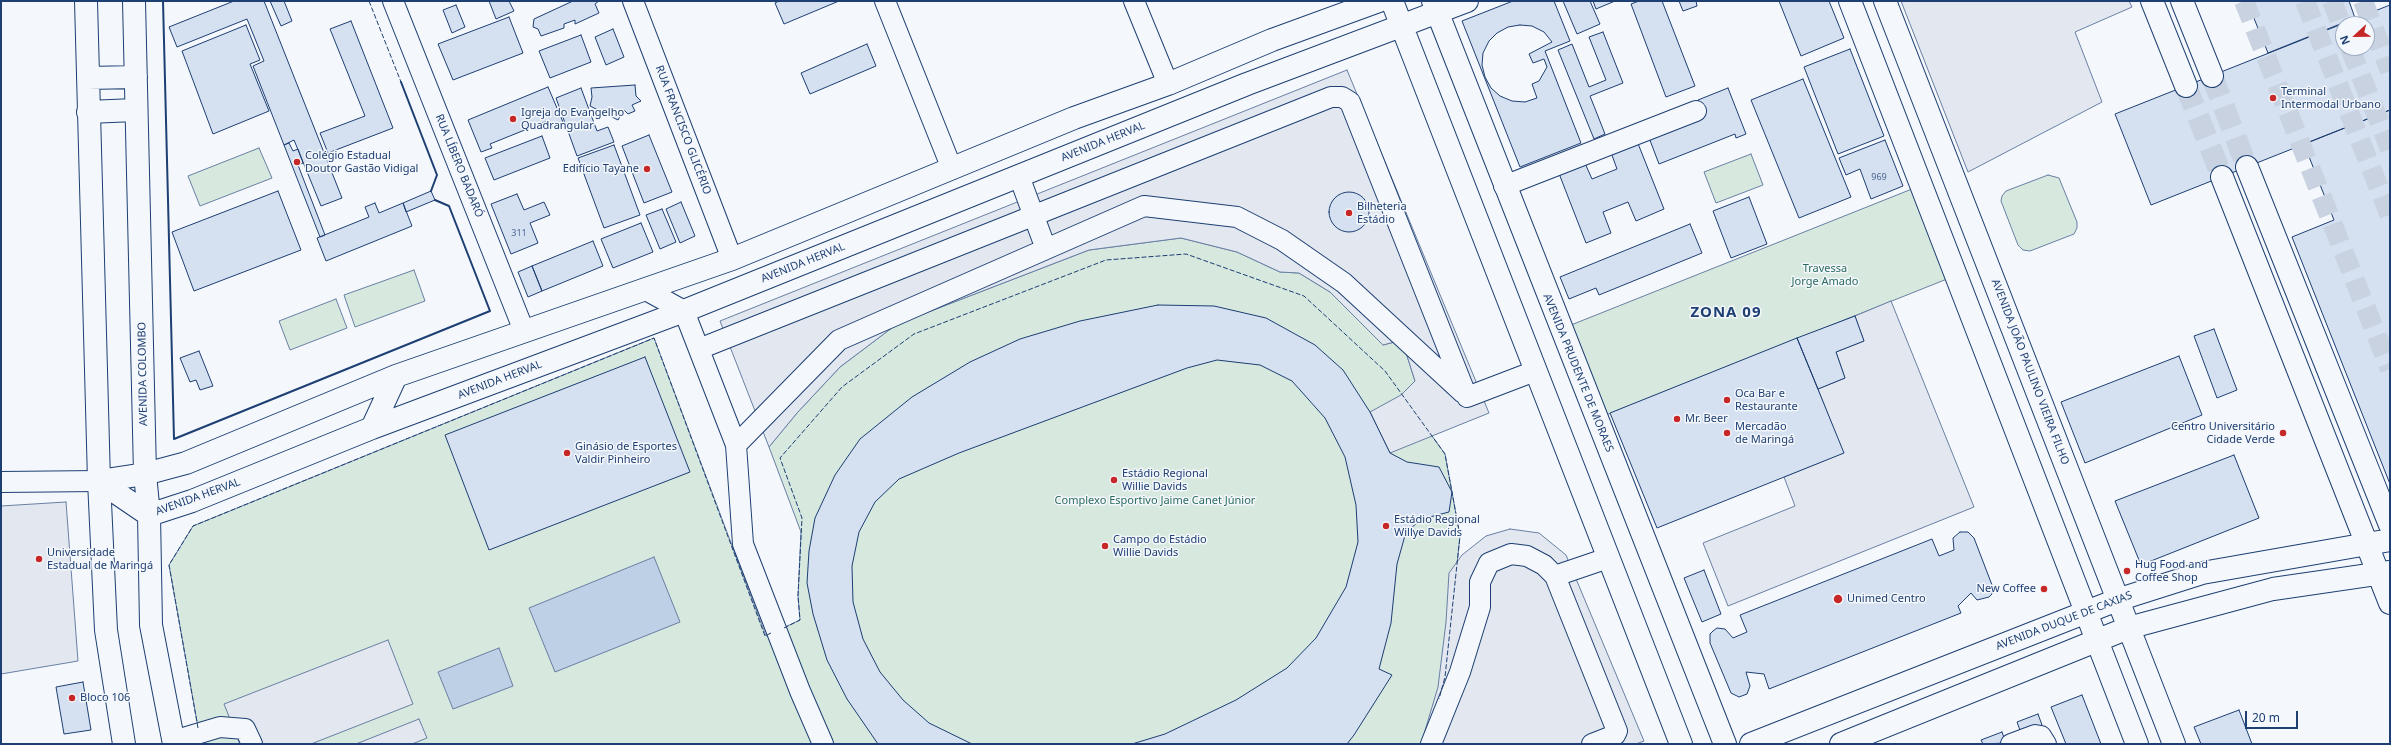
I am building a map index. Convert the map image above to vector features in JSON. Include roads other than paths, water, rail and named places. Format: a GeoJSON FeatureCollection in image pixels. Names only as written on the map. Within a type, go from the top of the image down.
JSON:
{"type":"FeatureCollection","features":[{"type":"Feature","properties":{"kind":"main road"},"geometry":{"type":"LineString","coordinates":[[86,1],[99,481],[106,630],[124,744]]}},
{"type":"Feature","properties":{"kind":"main road","name":"AVENIDA COLOMBO"},"geometry":{"type":"LineString","coordinates":[[134,1],[136,77],[135,110],[145,474],[149,515],[151,625],[174,743]]}},
{"type":"Feature","properties":{"kind":"main road"},"geometry":{"type":"LineString","coordinates":[[99,481],[145,474],[186,463],[396,376],[732,260],[1074,118],[1168,84],[1272,40],[1380,1]]}},
{"type":"Feature","properties":{"kind":"main road"},"geometry":{"type":"LineString","coordinates":[[1392,1],[1681,744]]}},
{"type":"Feature","properties":{"kind":"main road","name":"AVENIDA HERVAL"},"geometry":{"type":"LineString","coordinates":[[99,481],[149,515],[192,501],[372,428],[684,311],[1247,84],[1401,26],[1435,7],[1467,1]]}},
{"type":"Feature","properties":{"kind":"main road"},"geometry":{"type":"LineString","coordinates":[[1850,1],[2137,744]]}},
{"type":"Feature","properties":{"kind":"main road","name":"AVENIDA JOÃO PAULINO VIEIRA FILHO"},"geometry":{"type":"LineString","coordinates":[[1885,1],[2174,744]]}},
{"type":"Feature","properties":{"kind":"main road"},"geometry":{"type":"LineString","coordinates":[[2152,1],[2186,86]]}},
{"type":"Feature","properties":{"kind":"main road"},"geometry":{"type":"LineString","coordinates":[[2182,1],[2212,76]]}},
{"type":"Feature","properties":{"kind":"main road","name":"AVENIDA PRUDENTE DE MORAES"},"geometry":{"type":"LineString","coordinates":[[1435,7],[1504,186],[1725,744]]}},
{"type":"Feature","properties":{"kind":"main road"},"geometry":{"type":"LineString","coordinates":[[1247,84],[1272,40]]}},
{"type":"Feature","properties":{"kind":"main road"},"geometry":{"type":"LineString","coordinates":[[88,78],[136,77]]}},
{"type":"Feature","properties":{"kind":"main road"},"geometry":{"type":"LineString","coordinates":[[88,112],[135,110]]}},
{"type":"Feature","properties":{"kind":"main road"},"geometry":{"type":"LineString","coordinates":[[1074,118],[1128,133]]}},
{"type":"Feature","properties":{"kind":"main road"},"geometry":{"type":"LineString","coordinates":[[2247,167],[2390,525]]}},
{"type":"Feature","properties":{"kind":"main road"},"geometry":{"type":"LineString","coordinates":[[2222,177],[2367,544],[2384,573],[2390,603]]}},
{"type":"Feature","properties":{"kind":"main road"},"geometry":{"type":"LineString","coordinates":[[895,226],[910,186]]}},
{"type":"Feature","properties":{"kind":"main road"},"geometry":{"type":"LineString","coordinates":[[372,428],[396,376]]}},
{"type":"Feature","properties":{"kind":"main road","name":"AVENIDA DUQUE DE CAXIAS"},"geometry":{"type":"LineString","coordinates":[[1751,744],[2085,611],[2117,600],[2202,573],[2390,540]]}},
{"type":"Feature","properties":{"kind":"main road"},"geometry":{"type":"LineString","coordinates":[[2202,573],[2273,589]]}},
{"type":"Feature","properties":{"kind":"main road"},"geometry":{"type":"LineString","coordinates":[[1841,744],[1876,737],[2096,640],[2128,628],[2273,589],[2384,573]]}},
{"type":"Feature","properties":{"kind":"street","name":"RUA LÍBERO BADARÓ"},"geometry":{"type":"LineString","coordinates":[[393,1],[524,331]]}},
{"type":"Feature","properties":{"kind":"street","name":"RUA FRANCISCO GLICÉRIO"},"geometry":{"type":"LineString","coordinates":[[634,1],[732,260]]}},
{"type":"Feature","properties":{"kind":"street"},"geometry":{"type":"LineString","coordinates":[[885,1],[952,169]]}},
{"type":"Feature","properties":{"kind":"street"},"geometry":{"type":"LineString","coordinates":[[1134,1],[1168,84]]}},
{"type":"Feature","properties":{"kind":"street"},"geometry":{"type":"LineString","coordinates":[[699,349],[1331,97],[1342,97],[1350,102],[1467,397]]}},
{"type":"Feature","properties":{"kind":"street"},"geometry":{"type":"LineString","coordinates":[[1504,186],[1696,111]]}},
{"type":"Feature","properties":{"kind":"street"},"geometry":{"type":"LineString","coordinates":[[1019,176],[1046,249]]}},
{"type":"Feature","properties":{"kind":"street"},"geometry":{"type":"LineString","coordinates":[[736,445],[838,340],[1144,206],[1237,217],[1282,240],[1344,283],[1467,397]]}},
{"type":"Feature","properties":{"kind":"street"},"geometry":{"type":"LineString","coordinates":[[646,290],[684,311],[699,349],[736,445],[743,544],[800,691],[824,744]]}},
{"type":"Feature","properties":{"kind":"street"},"geometry":{"type":"LineString","coordinates":[[1467,397],[1535,371]]}},
{"type":"Feature","properties":{"kind":"street"},"geometry":{"type":"LineString","coordinates":[[1,482],[99,481]]}},
{"type":"Feature","properties":{"kind":"street"},"geometry":{"type":"LineString","coordinates":[[1432,744],[1460,672],[1480,607],[1480,582],[1489,563],[1511,554],[1527,556],[1544,566],[1555,576],[1617,731],[1615,735],[1592,744]]}},
{"type":"Feature","properties":{"kind":"street"},"geometry":{"type":"LineString","coordinates":[[1555,576],[1608,558]]}},
{"type":"Feature","properties":{"kind":"street"},"geometry":{"type":"LineString","coordinates":[[174,743],[220,728],[245,729],[252,744]]}},
{"type":"Feature","properties":{"kind":"street"},"geometry":{"type":"LineString","coordinates":[[2011,744],[2035,735],[2040,736],[2046,744]]}},
{"type":"Feature","properties":{"kind":"water"},"geometry":{"type":"Polygon","coordinates":[[[654,557],[680,622],[555,672],[529,608],[654,557]]]}},
{"type":"Feature","properties":{"kind":"water"},"geometry":{"type":"Polygon","coordinates":[[[499,648],[513,686],[453,709],[438,672],[499,648]]]}},
{"type":"Feature","properties":{"kind":"tunnel"},"geometry":{"type":"LineString","coordinates":[[2244,1],[2390,369]]}},
{"type":"Feature","properties":{"kind":"tunnel"},"geometry":{"type":"LineString","coordinates":[[2305,1],[2390,216]]}},
{"type":"Feature","properties":{"kind":"tunnel"},"geometry":{"type":"LineString","coordinates":[[2332,1],[2338,16]]}},
{"type":"Feature","properties":{"kind":"tunnel"},"geometry":{"type":"LineString","coordinates":[[2363,1],[2390,71]]}},
{"type":"Feature","properties":{"kind":"tunnel"},"geometry":{"type":"LineString","coordinates":[[2353,56],[2390,149]]}},
{"type":"Feature","properties":{"kind":"tunnel"},"geometry":{"type":"LineString","coordinates":[[2212,76],[2247,167]]}},
{"type":"Feature","properties":{"kind":"tunnel"},"geometry":{"type":"LineString","coordinates":[[2186,86],[2222,177]]}},
{"type":"Feature","properties":{"kind":"place","name":"Terminal Intermodal Urbano"},"geometry":{"type":"Point","coordinates":[2273,98]}},
{"type":"Feature","properties":{"kind":"place","name":"Igreja do Evangelho Quadrangular"},"geometry":{"type":"Point","coordinates":[513,119]}},
{"type":"Feature","properties":{"kind":"place","name":"Colégio Estadual Doutor Gastão Vidigal"},"geometry":{"type":"Point","coordinates":[297,162]}},
{"type":"Feature","properties":{"kind":"place","name":"Edifício Tayane"},"geometry":{"type":"Point","coordinates":[647,169]}},
{"type":"Feature","properties":{"kind":"place","name":"Bilheteria Estádio"},"geometry":{"type":"Point","coordinates":[1349,213]}},
{"type":"Feature","properties":{"kind":"place","name":"Oca Bar e Restaurante"},"geometry":{"type":"Point","coordinates":[1727,400]}},
{"type":"Feature","properties":{"kind":"place","name":"Mr. Beer"},"geometry":{"type":"Point","coordinates":[1677,419]}},
{"type":"Feature","properties":{"kind":"place","name":"Mercadão de Maringá"},"geometry":{"type":"Point","coordinates":[1727,433]}},
{"type":"Feature","properties":{"kind":"place","name":"Centro Universitário Cidade Verde"},"geometry":{"type":"Point","coordinates":[2283,433]}},
{"type":"Feature","properties":{"kind":"place","name":"Ginásio de Esportes Valdir Pinheiro"},"geometry":{"type":"Point","coordinates":[567,453]}},
{"type":"Feature","properties":{"kind":"place","name":"Estádio Regional Willie Davids"},"geometry":{"type":"Point","coordinates":[1114,480]}},
{"type":"Feature","properties":{"kind":"place","name":"Estádio Regional Willye Davids"},"geometry":{"type":"Point","coordinates":[1386,526]}},
{"type":"Feature","properties":{"kind":"place","name":"Campo do Estádio Willie Davids"},"geometry":{"type":"Point","coordinates":[1105,546]}},
{"type":"Feature","properties":{"kind":"place","name":"Universidade Estadual de Maringá"},"geometry":{"type":"Point","coordinates":[39,559]}},
{"type":"Feature","properties":{"kind":"place","name":"Hug Food and Coffee Shop"},"geometry":{"type":"Point","coordinates":[2127,571]}},
{"type":"Feature","properties":{"kind":"place","name":"New Coffee"},"geometry":{"type":"Point","coordinates":[2044,589]}},
{"type":"Feature","properties":{"kind":"place","name":"Unimed Centro"},"geometry":{"type":"Point","coordinates":[1838,599]}},
{"type":"Feature","properties":{"kind":"place","name":"Bloco 106"},"geometry":{"type":"Point","coordinates":[72,698]}},
{"type":"Feature","properties":{"kind":"district","name":"ZONA 09"},"geometry":{"type":"Point","coordinates":[1726,313]}},
{"type":"Feature","properties":{"kind":"park label","name":"Travessa Jorge Amado"},"geometry":{"type":"Point","coordinates":[1825,275]}},
{"type":"Feature","properties":{"kind":"park label","name":"Complexo Esportivo Jaime Canet Júnior"},"geometry":{"type":"Point","coordinates":[1155,501]}}]}
